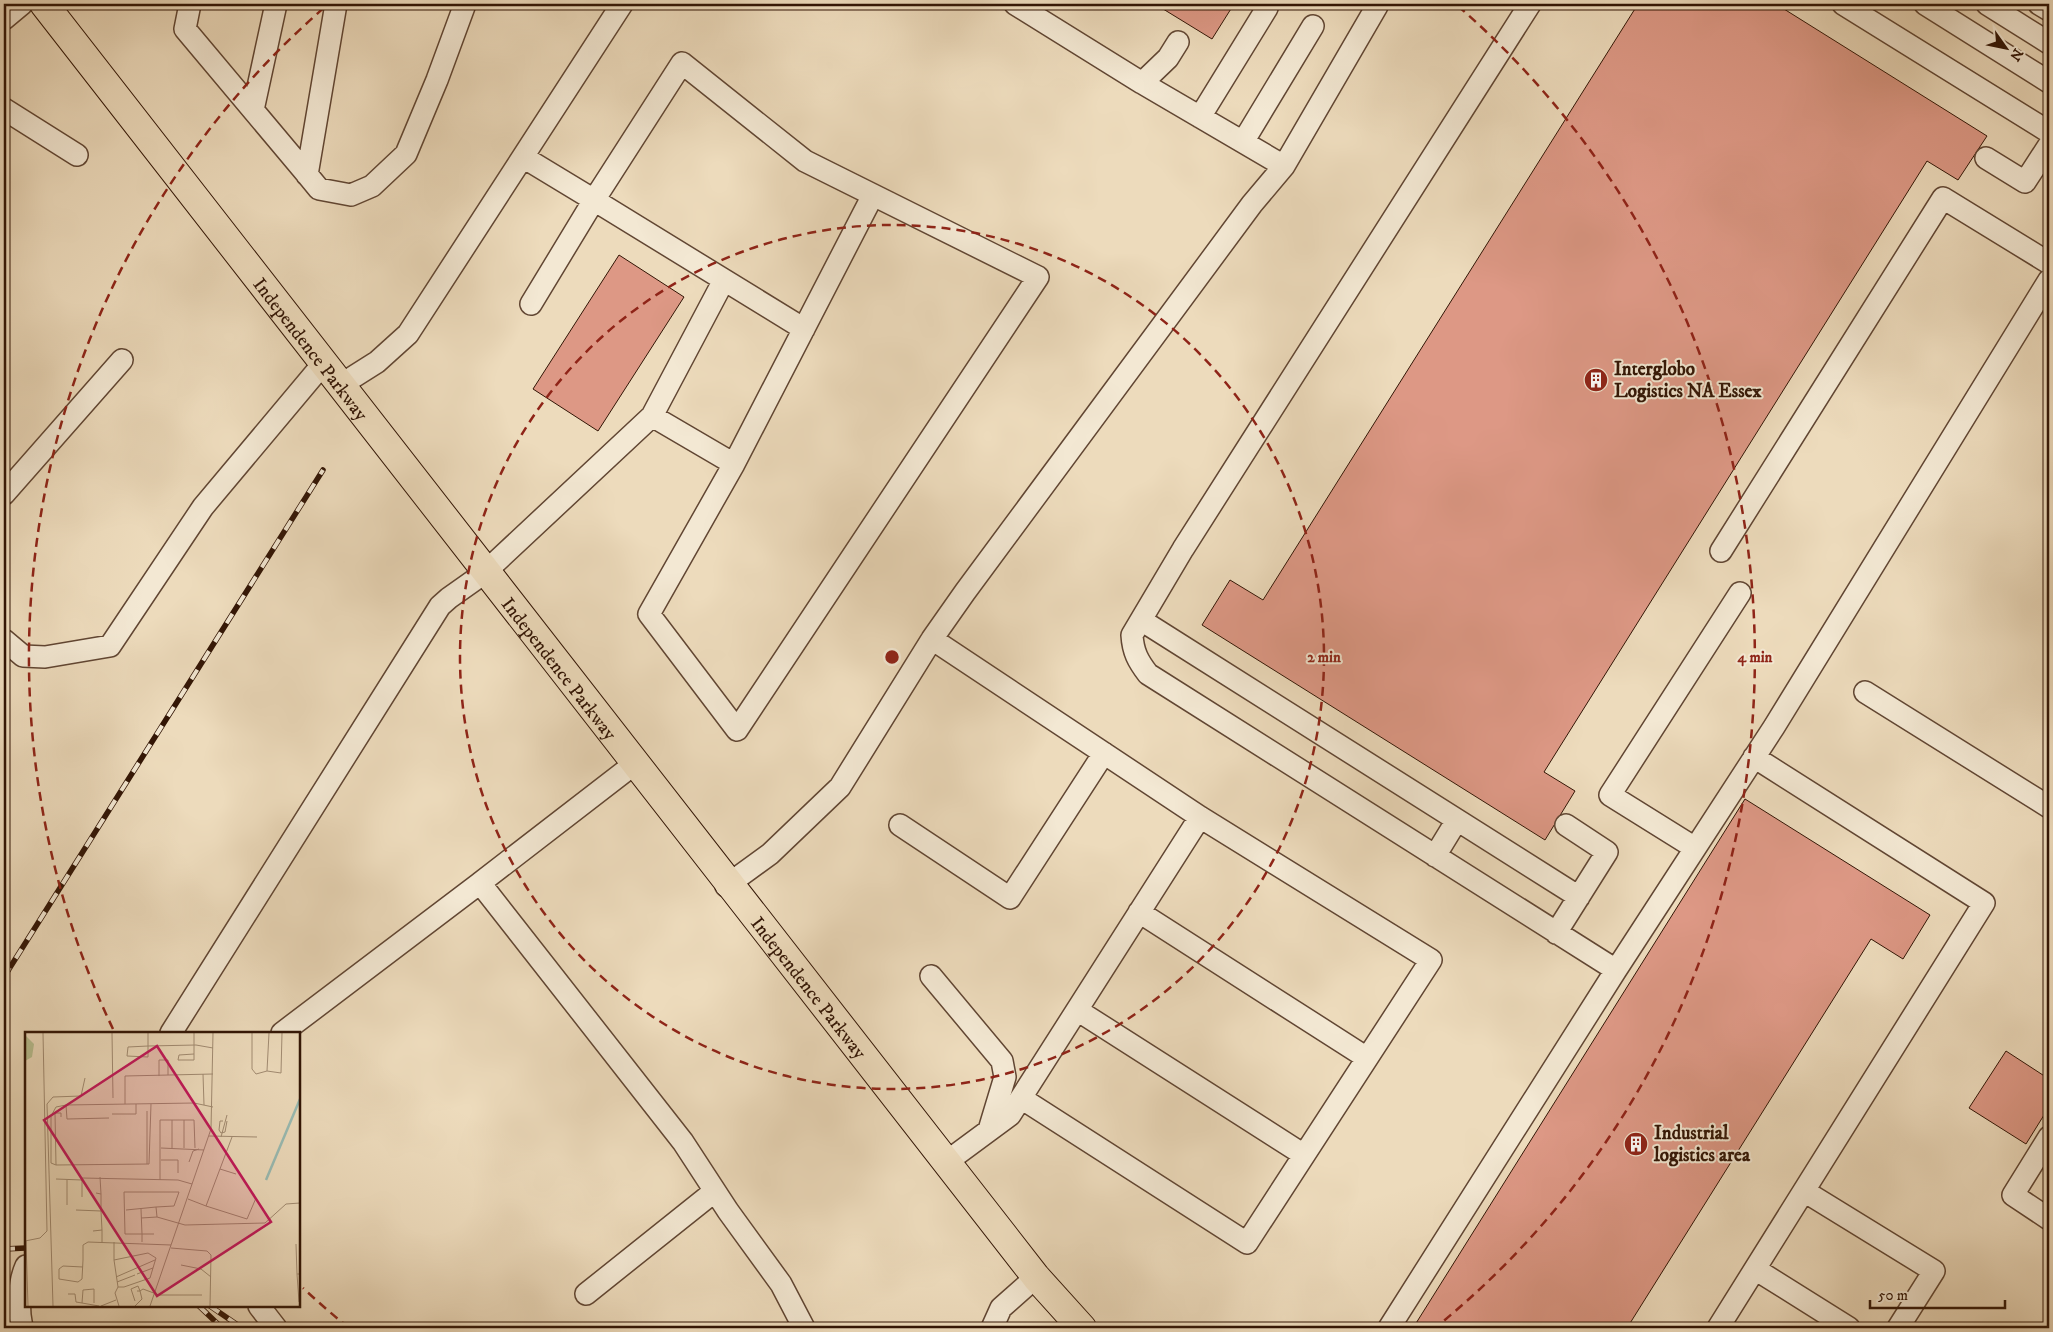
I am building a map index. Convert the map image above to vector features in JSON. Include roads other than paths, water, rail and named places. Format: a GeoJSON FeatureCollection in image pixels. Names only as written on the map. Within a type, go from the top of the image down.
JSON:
{"type":"FeatureCollection","features":[{"type":"Feature","properties":{"kind":"main road","name":"Independence Parkway"},"geometry":{"type":"LineString","coordinates":[[44,4],[726,886],[1036,1278],[1082,1328]]}},
{"type":"Feature","properties":{"kind":"lane"},"geometry":{"type":"LineString","coordinates":[[4,19],[22,4]]}},
{"type":"Feature","properties":{"kind":"lane"},"geometry":{"type":"LineString","coordinates":[[190,4],[185,29],[307,175],[319,189],[351,195],[372,186],[406,154],[437,80],[465,4]]}},
{"type":"Feature","properties":{"kind":"lane"},"geometry":{"type":"LineString","coordinates":[[253,110],[276,4]]}},
{"type":"Feature","properties":{"kind":"lane"},"geometry":{"type":"LineString","coordinates":[[307,175],[336,4]]}},
{"type":"Feature","properties":{"kind":"lane"},"geometry":{"type":"LineString","coordinates":[[339,386],[377,362],[408,334],[622,4]]}},
{"type":"Feature","properties":{"kind":"lane"},"geometry":{"type":"LineString","coordinates":[[1015,4],[1142,83],[1284,166]]}},
{"type":"Feature","properties":{"kind":"lane"},"geometry":{"type":"LineString","coordinates":[[726,886],[770,854],[840,787],[932,639],[971,584],[1240,220],[1284,166],[1377,6],[1373,4]]}},
{"type":"Feature","properties":{"kind":"lane"},"geometry":{"type":"LineString","coordinates":[[1530,4],[1184,549],[1132,635],[1133,648],[1137,661],[1148,674],[1616,970]]}},
{"type":"Feature","properties":{"kind":"lane"},"geometry":{"type":"LineString","coordinates":[[1843,4],[2049,132]]}},
{"type":"Feature","properties":{"kind":"lane"},"geometry":{"type":"LineString","coordinates":[[1925,4],[2049,82]]}},
{"type":"Feature","properties":{"kind":"lane"},"geometry":{"type":"LineString","coordinates":[[1987,4],[2049,43]]}},
{"type":"Feature","properties":{"kind":"lane"},"geometry":{"type":"LineString","coordinates":[[2039,4],[2049,10]]}},
{"type":"Feature","properties":{"kind":"lane"},"geometry":{"type":"LineString","coordinates":[[1200,117],[1267,8]]}},
{"type":"Feature","properties":{"kind":"lane"},"geometry":{"type":"LineString","coordinates":[[1243,142],[1313,26]]}},
{"type":"Feature","properties":{"kind":"lane"},"geometry":{"type":"LineString","coordinates":[[1142,83],[1168,58],[1178,42]]}},
{"type":"Feature","properties":{"kind":"lane"},"geometry":{"type":"LineString","coordinates":[[531,304],[594,200],[682,63],[805,161],[1038,277],[737,730],[649,614],[734,464],[873,195]]}},
{"type":"Feature","properties":{"kind":"lane"},"geometry":{"type":"LineString","coordinates":[[4,109],[78,155]]}},
{"type":"Feature","properties":{"kind":"lane"},"geometry":{"type":"LineString","coordinates":[[1986,158],[2025,182],[2049,145]]}},
{"type":"Feature","properties":{"kind":"lane"},"geometry":{"type":"LineString","coordinates":[[523,157],[804,329]]}},
{"type":"Feature","properties":{"kind":"lane"},"geometry":{"type":"LineString","coordinates":[[1721,551],[1943,198],[2049,263]]}},
{"type":"Feature","properties":{"kind":"lane"},"geometry":{"type":"LineString","coordinates":[[172,1032],[440,606],[483,574],[652,416],[724,280]]}},
{"type":"Feature","properties":{"kind":"lane"},"geometry":{"type":"LineString","coordinates":[[1389,1328],[1616,970],[1754,757],[2049,280]]}},
{"type":"Feature","properties":{"kind":"lane"},"geometry":{"type":"LineString","coordinates":[[4,494],[122,360]]}},
{"type":"Feature","properties":{"kind":"lane"},"geometry":{"type":"LineString","coordinates":[[4,640],[23,656],[45,658],[110,646],[203,507],[322,365]]}},
{"type":"Feature","properties":{"kind":"lane"},"geometry":{"type":"LineString","coordinates":[[652,416],[734,464]]}},
{"type":"Feature","properties":{"kind":"lane"},"geometry":{"type":"LineString","coordinates":[[1695,848],[1610,795],[1740,593]]}},
{"type":"Feature","properties":{"kind":"lane"},"geometry":{"type":"LineString","coordinates":[[1141,620],[1578,897]]}},
{"type":"Feature","properties":{"kind":"lane"},"geometry":{"type":"LineString","coordinates":[[932,639],[1200,816],[1431,960],[1247,1242],[1021,1098]]}},
{"type":"Feature","properties":{"kind":"lane"},"geometry":{"type":"LineString","coordinates":[[1865,692],[2049,807]]}},
{"type":"Feature","properties":{"kind":"lane"},"geometry":{"type":"LineString","coordinates":[[900,825],[1010,898],[1104,753]]}},
{"type":"Feature","properties":{"kind":"lane"},"geometry":{"type":"LineString","coordinates":[[1718,1328],[1984,903],[1754,757]]}},
{"type":"Feature","properties":{"kind":"lane"},"geometry":{"type":"LineString","coordinates":[[283,1032],[480,884],[633,765]]}},
{"type":"Feature","properties":{"kind":"lane"},"geometry":{"type":"LineString","coordinates":[[945,1163],[1010,1115],[1200,816]]}},
{"type":"Feature","properties":{"kind":"lane"},"geometry":{"type":"LineString","coordinates":[[1435,856],[1457,820]]}},
{"type":"Feature","properties":{"kind":"lane"},"geometry":{"type":"LineString","coordinates":[[1556,933],[1607,852],[1566,825]]}},
{"type":"Feature","properties":{"kind":"lane"},"geometry":{"type":"LineString","coordinates":[[480,884],[683,1142],[780,1284],[804,1328]]}},
{"type":"Feature","properties":{"kind":"lane"},"geometry":{"type":"LineString","coordinates":[[1139,912],[1367,1058]]}},
{"type":"Feature","properties":{"kind":"lane"},"geometry":{"type":"LineString","coordinates":[[931,976],[1002,1061],[1005,1077],[989,1130]]}},
{"type":"Feature","properties":{"kind":"lane"},"geometry":{"type":"LineString","coordinates":[[1077,1010],[1304,1154]]}},
{"type":"Feature","properties":{"kind":"lane"},"geometry":{"type":"LineString","coordinates":[[2049,1137],[2013,1195],[2049,1219]]}},
{"type":"Feature","properties":{"kind":"lane"},"geometry":{"type":"LineString","coordinates":[[586,1294],[715,1191]]}},
{"type":"Feature","properties":{"kind":"lane"},"geometry":{"type":"LineString","coordinates":[[1804,1191],[1934,1271],[1898,1328]]}},
{"type":"Feature","properties":{"kind":"lane"},"geometry":{"type":"LineString","coordinates":[[1755,1269],[1850,1328]]}},
{"type":"Feature","properties":{"kind":"lane"},"geometry":{"type":"LineString","coordinates":[[22,1328],[20,1294],[25,1271]]}},
{"type":"Feature","properties":{"kind":"lane"},"geometry":{"type":"LineString","coordinates":[[992,1328],[1002,1308],[1036,1278]]}},
{"type":"Feature","properties":{"kind":"lane"},"geometry":{"type":"LineString","coordinates":[[260,1307],[276,1328]]}},
{"type":"Feature","properties":{"kind":"railway"},"geometry":{"type":"LineString","coordinates":[[4,977],[323,470]]}},
{"type":"Feature","properties":{"kind":"railway"},"geometry":{"type":"LineString","coordinates":[[4,1249],[25,1248]]}},
{"type":"Feature","properties":{"kind":"railway"},"geometry":{"type":"LineString","coordinates":[[200,1307],[222,1328]]}},
{"type":"Feature","properties":{"kind":"railway"},"geometry":{"type":"LineString","coordinates":[[211,1307],[242,1328]]}},
{"type":"Feature","properties":{"kind":"place","name":"Interglobo Logistics NA Essex"},"geometry":{"type":"Point","coordinates":[1596,380]}},
{"type":"Feature","properties":{"kind":"place","name":"Industrial logistics area"},"geometry":{"type":"Point","coordinates":[1636,1144]}}]}
